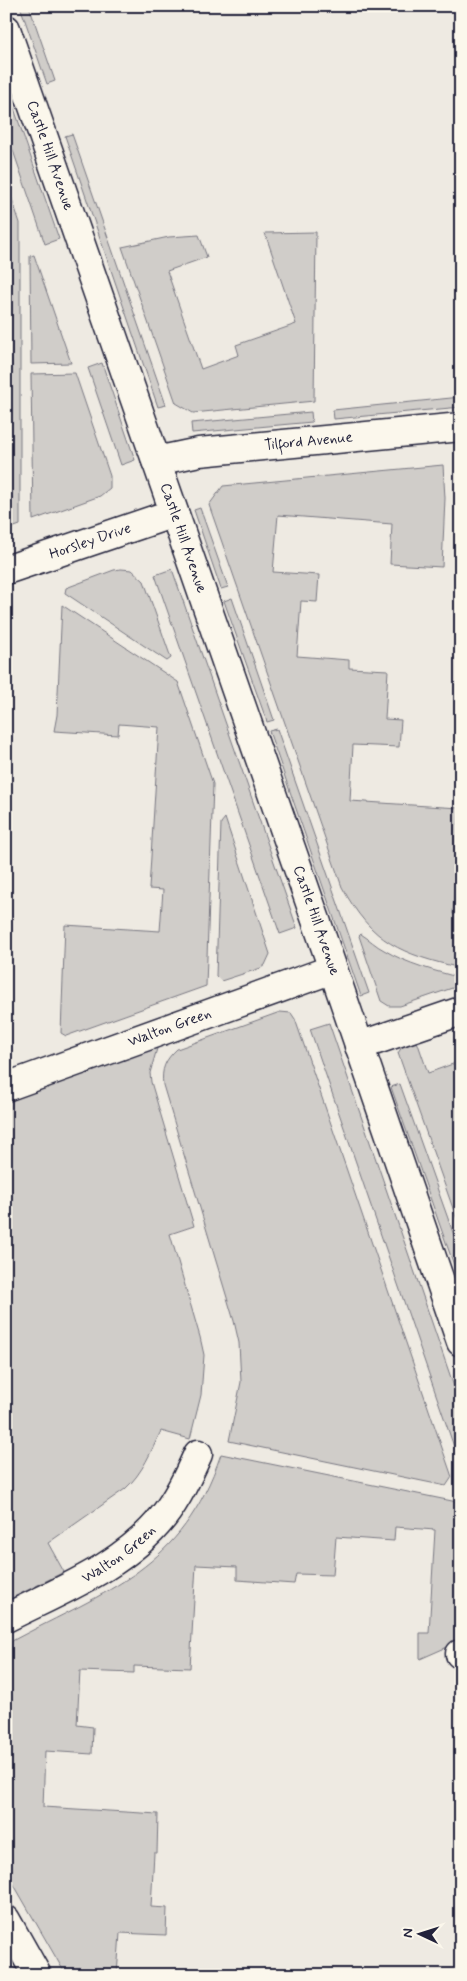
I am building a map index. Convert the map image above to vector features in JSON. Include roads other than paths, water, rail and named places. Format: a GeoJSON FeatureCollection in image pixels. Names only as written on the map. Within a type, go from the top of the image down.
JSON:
{"type":"FeatureCollection","features":[{"type":"Feature","properties":{"kind":"street","name":"Castle Hill Avenue"},"geometry":{"type":"LineString","coordinates":[[6,29],[461,1342]]}},
{"type":"Feature","properties":{"kind":"street","name":"Tilford Avenue"},"geometry":{"type":"LineString","coordinates":[[156,461],[199,452],[461,427]]}},
{"type":"Feature","properties":{"kind":"street","name":"Horsley Drive"},"geometry":{"type":"LineString","coordinates":[[6,570],[174,513]]}},
{"type":"Feature","properties":{"kind":"street","name":"Walton Green"},"geometry":{"type":"LineString","coordinates":[[6,1087],[333,969]]}},
{"type":"Feature","properties":{"kind":"street"},"geometry":{"type":"LineString","coordinates":[[359,1046],[461,1011]]}},
{"type":"Feature","properties":{"kind":"street","name":"Walton Green"},"geometry":{"type":"LineString","coordinates":[[6,1618],[98,1571],[132,1548],[149,1533],[175,1500],[198,1454]]}},
{"type":"Feature","properties":{"kind":"street"},"geometry":{"type":"LineString","coordinates":[[6,1920],[37,1975]]}}]}
